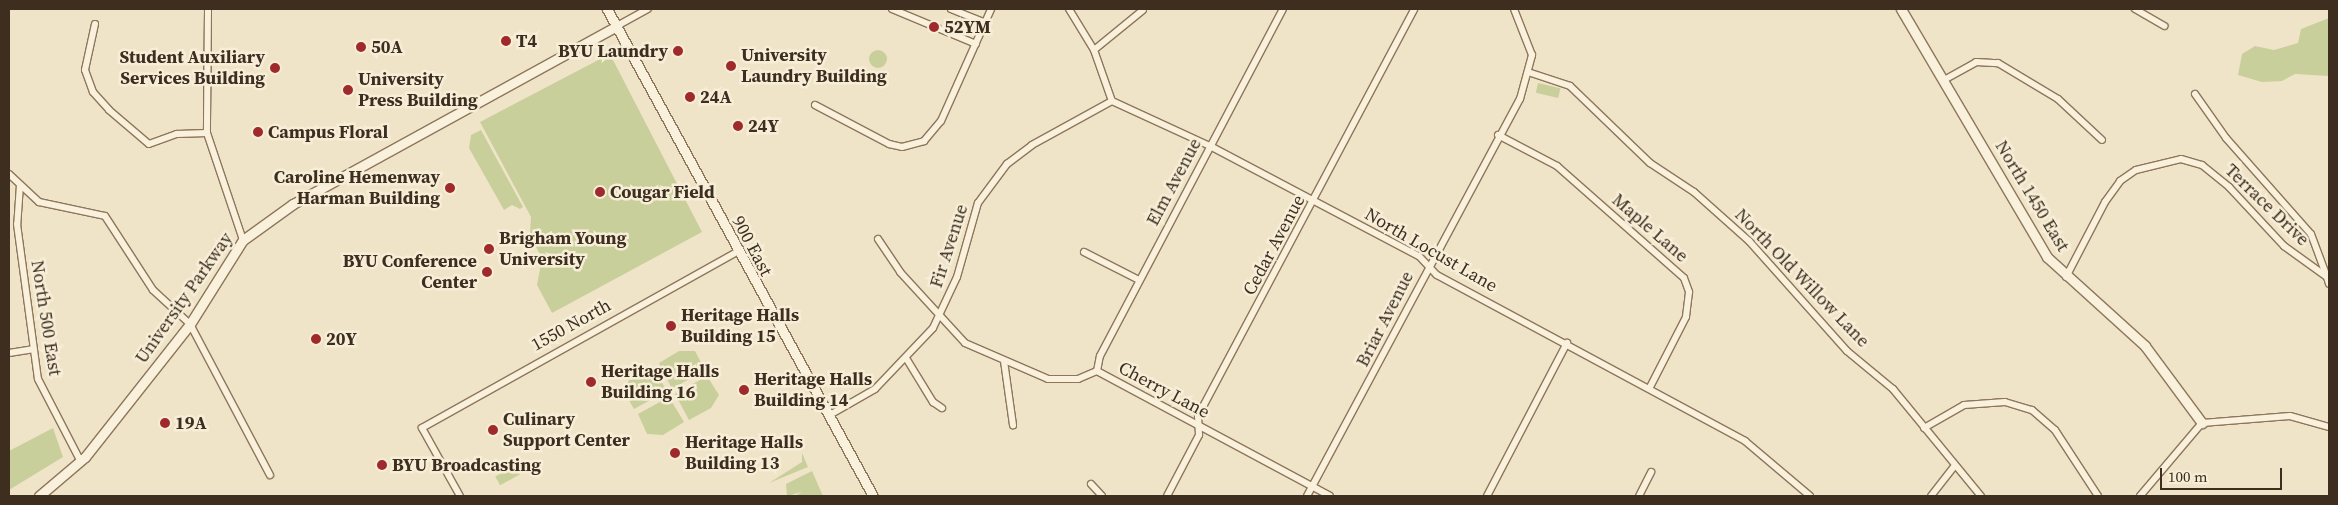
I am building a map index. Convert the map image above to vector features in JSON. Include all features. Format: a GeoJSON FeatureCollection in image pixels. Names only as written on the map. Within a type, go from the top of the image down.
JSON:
{"type":"FeatureCollection","features":[{"type":"Feature","properties":{"kind":"main road","name":"900 East"},"geometry":{"type":"LineString","coordinates":[[607,9],[737,252],[873,496]]}},
{"type":"Feature","properties":{"kind":"main road","name":"North 1450 East"},"geometry":{"type":"LineString","coordinates":[[1901,9],[2047,257],[2066,278],[2144,346],[2202,423]]}},
{"type":"Feature","properties":{"kind":"main road","name":"University Parkway"},"geometry":{"type":"LineString","coordinates":[[39,496],[81,462],[190,324],[243,240],[293,204],[617,26]]}},
{"type":"Feature","properties":{"kind":"street"},"geometry":{"type":"LineString","coordinates":[[208,9],[207,133],[243,240]]}},
{"type":"Feature","properties":{"kind":"street","name":"University Parkway"},"geometry":{"type":"LineString","coordinates":[[617,26],[648,9]]}},
{"type":"Feature","properties":{"kind":"street"},"geometry":{"type":"LineString","coordinates":[[892,9],[976,44]]}},
{"type":"Feature","properties":{"kind":"street"},"geometry":{"type":"LineString","coordinates":[[951,9],[985,23]]}},
{"type":"Feature","properties":{"kind":"street"},"geometry":{"type":"LineString","coordinates":[[815,105],[878,138],[914,145],[936,131],[991,9]]}},
{"type":"Feature","properties":{"kind":"street"},"geometry":{"type":"LineString","coordinates":[[1069,9],[1094,50],[1112,101]]}},
{"type":"Feature","properties":{"kind":"street","name":"Elm Avenue"},"geometry":{"type":"LineString","coordinates":[[1097,371],[1139,280],[1283,9]]}},
{"type":"Feature","properties":{"kind":"street","name":"Cedar Avenue"},"geometry":{"type":"LineString","coordinates":[[1167,496],[1199,435],[1198,416],[1314,201],[1414,9]]}},
{"type":"Feature","properties":{"kind":"street"},"geometry":{"type":"LineString","coordinates":[[1514,9],[1530,46],[1531,73]]}},
{"type":"Feature","properties":{"kind":"street"},"geometry":{"type":"LineString","coordinates":[[2135,9],[2164,26]]}},
{"type":"Feature","properties":{"kind":"street"},"geometry":{"type":"LineString","coordinates":[[1094,50],[1143,10]]}},
{"type":"Feature","properties":{"kind":"street"},"geometry":{"type":"LineString","coordinates":[[95,24],[85,70],[93,92],[109,110],[149,144],[177,134],[207,133]]}},
{"type":"Feature","properties":{"kind":"street"},"geometry":{"type":"LineString","coordinates":[[1944,80],[1976,62],[1998,63],[2058,99],[2102,140]]}},
{"type":"Feature","properties":{"kind":"street","name":"Briar Avenue"},"geometry":{"type":"LineString","coordinates":[[1307,496],[1531,73]]}},
{"type":"Feature","properties":{"kind":"street","name":"North Old Willow Lane"},"geometry":{"type":"LineString","coordinates":[[1531,73],[1570,86],[1650,162],[1737,230],[1775,266],[1847,351],[1893,389],[1954,467],[1981,496]]}},
{"type":"Feature","properties":{"kind":"street","name":"Terrace Drive"},"geometry":{"type":"LineString","coordinates":[[2195,94],[2226,138],[2311,234],[2328,280]]}},
{"type":"Feature","properties":{"kind":"street","name":"North Locust Lane"},"geometry":{"type":"LineString","coordinates":[[1112,101],[1210,146],[1314,201],[1430,264],[1437,274],[1650,387],[1745,441],[1810,496]]}},
{"type":"Feature","properties":{"kind":"street","name":"Fir Avenue"},"geometry":{"type":"LineString","coordinates":[[828,416],[876,389],[906,358],[940,317],[957,277],[972,218],[994,179],[1032,144],[1112,101]]}},
{"type":"Feature","properties":{"kind":"street","name":"Maple Lane"},"geometry":{"type":"LineString","coordinates":[[1498,135],[1556,166],[1684,278],[1689,292],[1686,318],[1650,387]]}},
{"type":"Feature","properties":{"kind":"street","name":"Terrace Drive"},"geometry":{"type":"LineString","coordinates":[[2066,278],[2105,202],[2120,182],[2136,170],[2180,160],[2202,165],[2284,246],[2328,280]]}},
{"type":"Feature","properties":{"kind":"street"},"geometry":{"type":"LineString","coordinates":[[9,174],[39,202],[106,216],[153,290],[190,324],[270,475]]}},
{"type":"Feature","properties":{"kind":"street","name":"North 500 East"},"geometry":{"type":"LineString","coordinates":[[20,184],[17,224],[33,349],[43,391],[81,462]]}},
{"type":"Feature","properties":{"kind":"street","name":"Cherry Lane"},"geometry":{"type":"LineString","coordinates":[[878,239],[900,272],[965,343],[1048,379],[1078,379],[1097,371],[1330,496]]}},
{"type":"Feature","properties":{"kind":"street","name":"1550 North"},"geometry":{"type":"LineString","coordinates":[[460,496],[422,428],[737,252]]}},
{"type":"Feature","properties":{"kind":"street"},"geometry":{"type":"LineString","coordinates":[[1084,252],[1139,280]]}},
{"type":"Feature","properties":{"kind":"street"},"geometry":{"type":"LineString","coordinates":[[1486,496],[1567,343]]}},
{"type":"Feature","properties":{"kind":"street"},"geometry":{"type":"LineString","coordinates":[[9,352],[33,349]]}},
{"type":"Feature","properties":{"kind":"street"},"geometry":{"type":"LineString","coordinates":[[906,358],[932,402],[942,408]]}},
{"type":"Feature","properties":{"kind":"street"},"geometry":{"type":"LineString","coordinates":[[1004,361],[1013,426]]}},
{"type":"Feature","properties":{"kind":"street"},"geometry":{"type":"LineString","coordinates":[[1924,428],[1964,405],[2006,402],[2032,410],[2055,430],[2098,496]]}},
{"type":"Feature","properties":{"kind":"street"},"geometry":{"type":"LineString","coordinates":[[2140,496],[2202,423],[2290,416],[2329,427]]}},
{"type":"Feature","properties":{"kind":"street"},"geometry":{"type":"LineString","coordinates":[[1930,496],[1954,467]]}},
{"type":"Feature","properties":{"kind":"street"},"geometry":{"type":"LineString","coordinates":[[1638,496],[1651,472]]}},
{"type":"Feature","properties":{"kind":"street"},"geometry":{"type":"LineString","coordinates":[[1091,484],[1102,496]]}},
{"type":"Feature","properties":{"kind":"green space"},"geometry":{"type":"Polygon","coordinates":[[[2329,18],[2329,76],[2295,74],[2282,81],[2262,82],[2238,75],[2242,54],[2255,46],[2274,50],[2298,43],[2301,29],[2329,18]]]}},
{"type":"Feature","properties":{"kind":"green space"},"geometry":{"type":"Polygon","coordinates":[[[878,50],[884,53],[887,59],[884,65],[878,68],[872,65],[869,59],[872,53],[878,50]]]}},
{"type":"Feature","properties":{"kind":"green space","name":"Cougar Field"},"geometry":{"type":"Polygon","coordinates":[[[604,57],[613,60],[702,232],[552,313],[537,285],[542,259],[530,234],[531,217],[480,122],[604,57]]]}},
{"type":"Feature","properties":{"kind":"green space"},"geometry":{"type":"Polygon","coordinates":[[[1538,83],[1560,88],[1558,98],[1536,93],[1538,83]]]}},
{"type":"Feature","properties":{"kind":"green space"},"geometry":{"type":"Polygon","coordinates":[[[481,130],[523,207],[520,209],[512,205],[504,210],[469,148],[471,135],[481,130]]]}},
{"type":"Feature","properties":{"kind":"green space"},"geometry":{"type":"Polygon","coordinates":[[[679,351],[695,351],[705,370],[672,389],[659,363],[679,351]]]}},
{"type":"Feature","properties":{"kind":"green space"},"geometry":{"type":"Polygon","coordinates":[[[652,366],[667,391],[634,409],[623,390],[631,377],[652,366]]]}},
{"type":"Feature","properties":{"kind":"green space"},"geometry":{"type":"Polygon","coordinates":[[[707,376],[719,395],[711,408],[689,420],[675,394],[707,376]]]}},
{"type":"Feature","properties":{"kind":"green space"},"geometry":{"type":"Polygon","coordinates":[[[669,397],[684,422],[663,435],[647,434],[638,414],[669,397]]]}},
{"type":"Feature","properties":{"kind":"green space"},"geometry":{"type":"Polygon","coordinates":[[[53,428],[63,457],[9,490],[9,451],[53,428]]]}},
{"type":"Feature","properties":{"kind":"green space"},"geometry":{"type":"Polygon","coordinates":[[[802,453],[808,467],[769,483],[802,462],[802,453]]]}},
{"type":"Feature","properties":{"kind":"green space"},"geometry":{"type":"Polygon","coordinates":[[[518,464],[523,473],[500,485],[495,477],[518,464]]]}},
{"type":"Feature","properties":{"kind":"green space"},"geometry":{"type":"Polygon","coordinates":[[[812,471],[823,496],[795,496],[802,492],[787,496],[786,484],[812,471]]]}},
{"type":"Feature","properties":{"kind":"place","name":"52YM"},"geometry":{"type":"Point","coordinates":[934,27]}},
{"type":"Feature","properties":{"kind":"place","name":"T4"},"geometry":{"type":"Point","coordinates":[506,41]}},
{"type":"Feature","properties":{"kind":"place","name":"50A"},"geometry":{"type":"Point","coordinates":[361,47]}},
{"type":"Feature","properties":{"kind":"place","name":"BYU Laundry"},"geometry":{"type":"Point","coordinates":[678,51]}},
{"type":"Feature","properties":{"kind":"place","name":"University Laundry Building"},"geometry":{"type":"Point","coordinates":[731,66]}},
{"type":"Feature","properties":{"kind":"place","name":"Student Auxiliary Services Building"},"geometry":{"type":"Point","coordinates":[275,68]}},
{"type":"Feature","properties":{"kind":"place","name":"University Press Building"},"geometry":{"type":"Point","coordinates":[348,90]}},
{"type":"Feature","properties":{"kind":"place","name":"24A"},"geometry":{"type":"Point","coordinates":[690,97]}},
{"type":"Feature","properties":{"kind":"place","name":"24Y"},"geometry":{"type":"Point","coordinates":[738,126]}},
{"type":"Feature","properties":{"kind":"place","name":"Campus Floral"},"geometry":{"type":"Point","coordinates":[258,132]}},
{"type":"Feature","properties":{"kind":"place","name":"Caroline Hemenway Harman Building"},"geometry":{"type":"Point","coordinates":[450,188]}},
{"type":"Feature","properties":{"kind":"place","name":"Cougar Field"},"geometry":{"type":"Point","coordinates":[600,192]}},
{"type":"Feature","properties":{"kind":"place","name":"Brigham Young University"},"geometry":{"type":"Point","coordinates":[489,249]}},
{"type":"Feature","properties":{"kind":"place","name":"BYU Conference Center"},"geometry":{"type":"Point","coordinates":[487,272]}},
{"type":"Feature","properties":{"kind":"place","name":"Heritage Halls Building 15"},"geometry":{"type":"Point","coordinates":[671,326]}},
{"type":"Feature","properties":{"kind":"place","name":"20Y"},"geometry":{"type":"Point","coordinates":[316,339]}},
{"type":"Feature","properties":{"kind":"place","name":"Heritage Halls Building 16"},"geometry":{"type":"Point","coordinates":[591,382]}},
{"type":"Feature","properties":{"kind":"place","name":"Heritage Halls Building 14"},"geometry":{"type":"Point","coordinates":[744,390]}},
{"type":"Feature","properties":{"kind":"place","name":"19A"},"geometry":{"type":"Point","coordinates":[165,423]}},
{"type":"Feature","properties":{"kind":"place","name":"Culinary Support Center"},"geometry":{"type":"Point","coordinates":[493,430]}},
{"type":"Feature","properties":{"kind":"place","name":"Heritage Halls Building 13"},"geometry":{"type":"Point","coordinates":[675,453]}},
{"type":"Feature","properties":{"kind":"place","name":"BYU Broadcasting"},"geometry":{"type":"Point","coordinates":[382,465]}}]}
